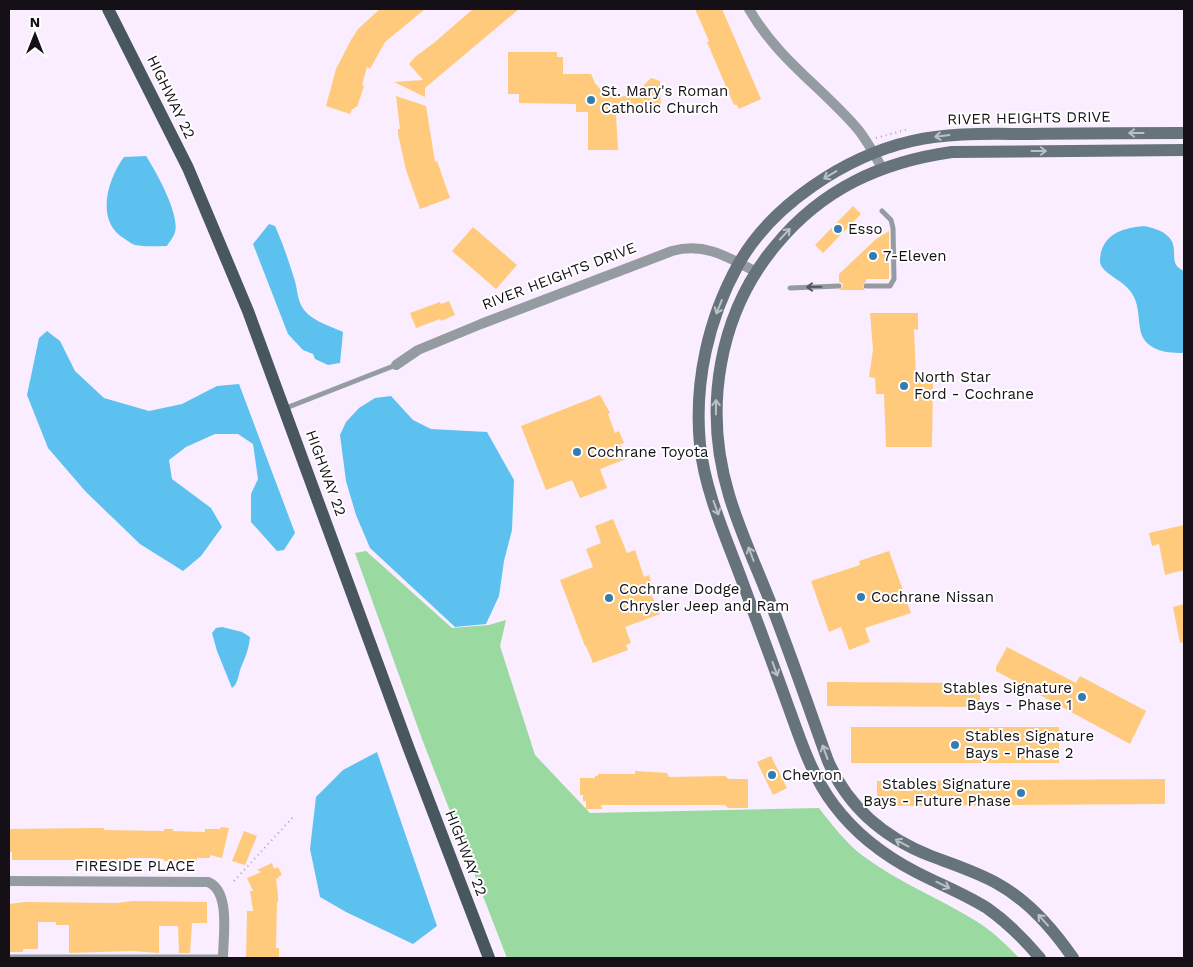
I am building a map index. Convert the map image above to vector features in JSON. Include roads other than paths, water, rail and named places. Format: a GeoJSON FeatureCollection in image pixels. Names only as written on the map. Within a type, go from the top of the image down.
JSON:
{"type":"FeatureCollection","features":[{"type":"Feature","properties":{"kind":"main road","name":"HIGHWAY 22"},"geometry":{"type":"LineString","coordinates":[[108,9],[188,168],[248,311],[409,749],[490,958]]}},
{"type":"Feature","properties":{"kind":"street"},"geometry":{"type":"LineString","coordinates":[[749,9],[775,47],[857,127],[882,168]]}},
{"type":"Feature","properties":{"kind":"street","name":"RIVER HEIGHTS DRIVE"},"geometry":{"type":"LineString","coordinates":[[1040,958],[1023,938],[984,906],[913,870],[882,851],[850,823],[835,806],[816,777],[796,728],[712,498],[703,461],[699,414],[705,355],[715,316],[739,263],[771,222],[800,196],[838,170],[874,152],[910,141],[955,134],[1184,133]]}},
{"type":"Feature","properties":{"kind":"street"},"geometry":{"type":"LineString","coordinates":[[1073,958],[1039,915],[1012,892],[984,876],[916,850],[886,833],[863,813],[838,780],[828,761],[729,497],[719,456],[716,406],[720,363],[733,318],[756,272],[781,238],[816,204],[842,188],[882,168],[914,159],[952,152],[1184,150]]}},
{"type":"Feature","properties":{"kind":"street","name":"RIVER HEIGHTS DRIVE"},"geometry":{"type":"LineString","coordinates":[[396,365],[418,350],[672,250],[684,247],[714,251],[756,272]]}},
{"type":"Feature","properties":{"kind":"street"},"geometry":{"type":"LineString","coordinates":[[703,461],[719,456]]}},
{"type":"Feature","properties":{"kind":"street"},"geometry":{"type":"LineString","coordinates":[[758,624],[775,616]]}},
{"type":"Feature","properties":{"kind":"street"},"geometry":{"type":"LineString","coordinates":[[796,728],[813,720]]}},
{"type":"Feature","properties":{"kind":"street"},"geometry":{"type":"LineString","coordinates":[[824,791],[838,780]]}},
{"type":"Feature","properties":{"kind":"street","name":"FIRESIDE PLACE"},"geometry":{"type":"LineString","coordinates":[[9,881],[208,882],[217,888],[222,899],[223,958]]}},
{"type":"Feature","properties":{"kind":"lane"},"geometry":{"type":"LineString","coordinates":[[866,286],[890,286],[894,279],[893,228],[891,220],[882,211]]}},
{"type":"Feature","properties":{"kind":"lane"},"geometry":{"type":"LineString","coordinates":[[790,288],[839,286]]}},
{"type":"Feature","properties":{"kind":"lane"},"geometry":{"type":"LineString","coordinates":[[285,408],[396,365]]}},
{"type":"Feature","properties":{"kind":"lane"},"geometry":{"type":"LineString","coordinates":[[9,957],[223,958]]}},
{"type":"Feature","properties":{"kind":"water"},"geometry":{"type":"Polygon","coordinates":[[[146,156],[161,182],[174,215],[175,232],[167,246],[143,246],[131,243],[116,232],[107,212],[109,189],[118,166],[124,157],[146,156]]]}},
{"type":"Feature","properties":{"kind":"water"},"geometry":{"type":"Polygon","coordinates":[[[269,224],[275,226],[304,310],[320,322],[343,332],[340,363],[328,365],[315,359],[313,354],[303,350],[288,334],[253,244],[269,224]]]}},
{"type":"Feature","properties":{"kind":"water"},"geometry":{"type":"Polygon","coordinates":[[[1144,226],[1157,229],[1168,236],[1173,244],[1175,263],[1184,271],[1184,352],[1182,353],[1162,351],[1150,346],[1145,341],[1140,328],[1134,296],[1124,285],[1104,270],[1100,264],[1104,245],[1112,236],[1130,228],[1144,226]]]}},
{"type":"Feature","properties":{"kind":"water"},"geometry":{"type":"Polygon","coordinates":[[[47,331],[60,341],[75,371],[104,398],[149,411],[182,404],[217,386],[239,384],[295,533],[284,550],[277,551],[251,522],[251,494],[258,479],[253,444],[238,434],[215,434],[186,447],[169,460],[172,479],[211,508],[222,527],[201,556],[183,571],[140,544],[86,492],[48,448],[27,395],[39,338],[47,331]]]}},
{"type":"Feature","properties":{"kind":"water"},"geometry":{"type":"Polygon","coordinates":[[[391,396],[413,420],[431,429],[487,432],[514,480],[512,530],[504,561],[499,596],[486,624],[455,627],[370,548],[356,515],[346,481],[340,435],[346,422],[359,408],[375,398],[391,396]]]}},
{"type":"Feature","properties":{"kind":"water"},"geometry":{"type":"Polygon","coordinates":[[[222,627],[242,632],[250,637],[237,681],[232,688],[212,633],[216,628],[222,627]]]}},
{"type":"Feature","properties":{"kind":"water"},"geometry":{"type":"Polygon","coordinates":[[[377,752],[437,926],[413,944],[346,912],[320,897],[310,849],[316,797],[343,770],[377,752]]]}},
{"type":"Feature","properties":{"kind":"place","name":"St. Mary's Roman Catholic Church"},"geometry":{"type":"Point","coordinates":[591,100]}},
{"type":"Feature","properties":{"kind":"place","name":"Esso"},"geometry":{"type":"Point","coordinates":[838,229]}},
{"type":"Feature","properties":{"kind":"place","name":"7-Eleven"},"geometry":{"type":"Point","coordinates":[873,256]}},
{"type":"Feature","properties":{"kind":"place","name":"North Star Ford - Cochrane"},"geometry":{"type":"Point","coordinates":[904,386]}},
{"type":"Feature","properties":{"kind":"place","name":"Cochrane Toyota"},"geometry":{"type":"Point","coordinates":[577,452]}},
{"type":"Feature","properties":{"kind":"place","name":"Cochrane Nissan"},"geometry":{"type":"Point","coordinates":[861,597]}},
{"type":"Feature","properties":{"kind":"place","name":"Cochrane Dodge Chrysler Jeep and Ram"},"geometry":{"type":"Point","coordinates":[609,598]}},
{"type":"Feature","properties":{"kind":"place","name":"Stables Signature Bays - Phase 1"},"geometry":{"type":"Point","coordinates":[1082,697]}},
{"type":"Feature","properties":{"kind":"place","name":"Stables Signature Bays - Phase 2"},"geometry":{"type":"Point","coordinates":[955,745]}},
{"type":"Feature","properties":{"kind":"place","name":"Chevron"},"geometry":{"type":"Point","coordinates":[772,775]}},
{"type":"Feature","properties":{"kind":"place","name":"Stables Signature Bays - Future Phase"},"geometry":{"type":"Point","coordinates":[1021,793]}}]}
